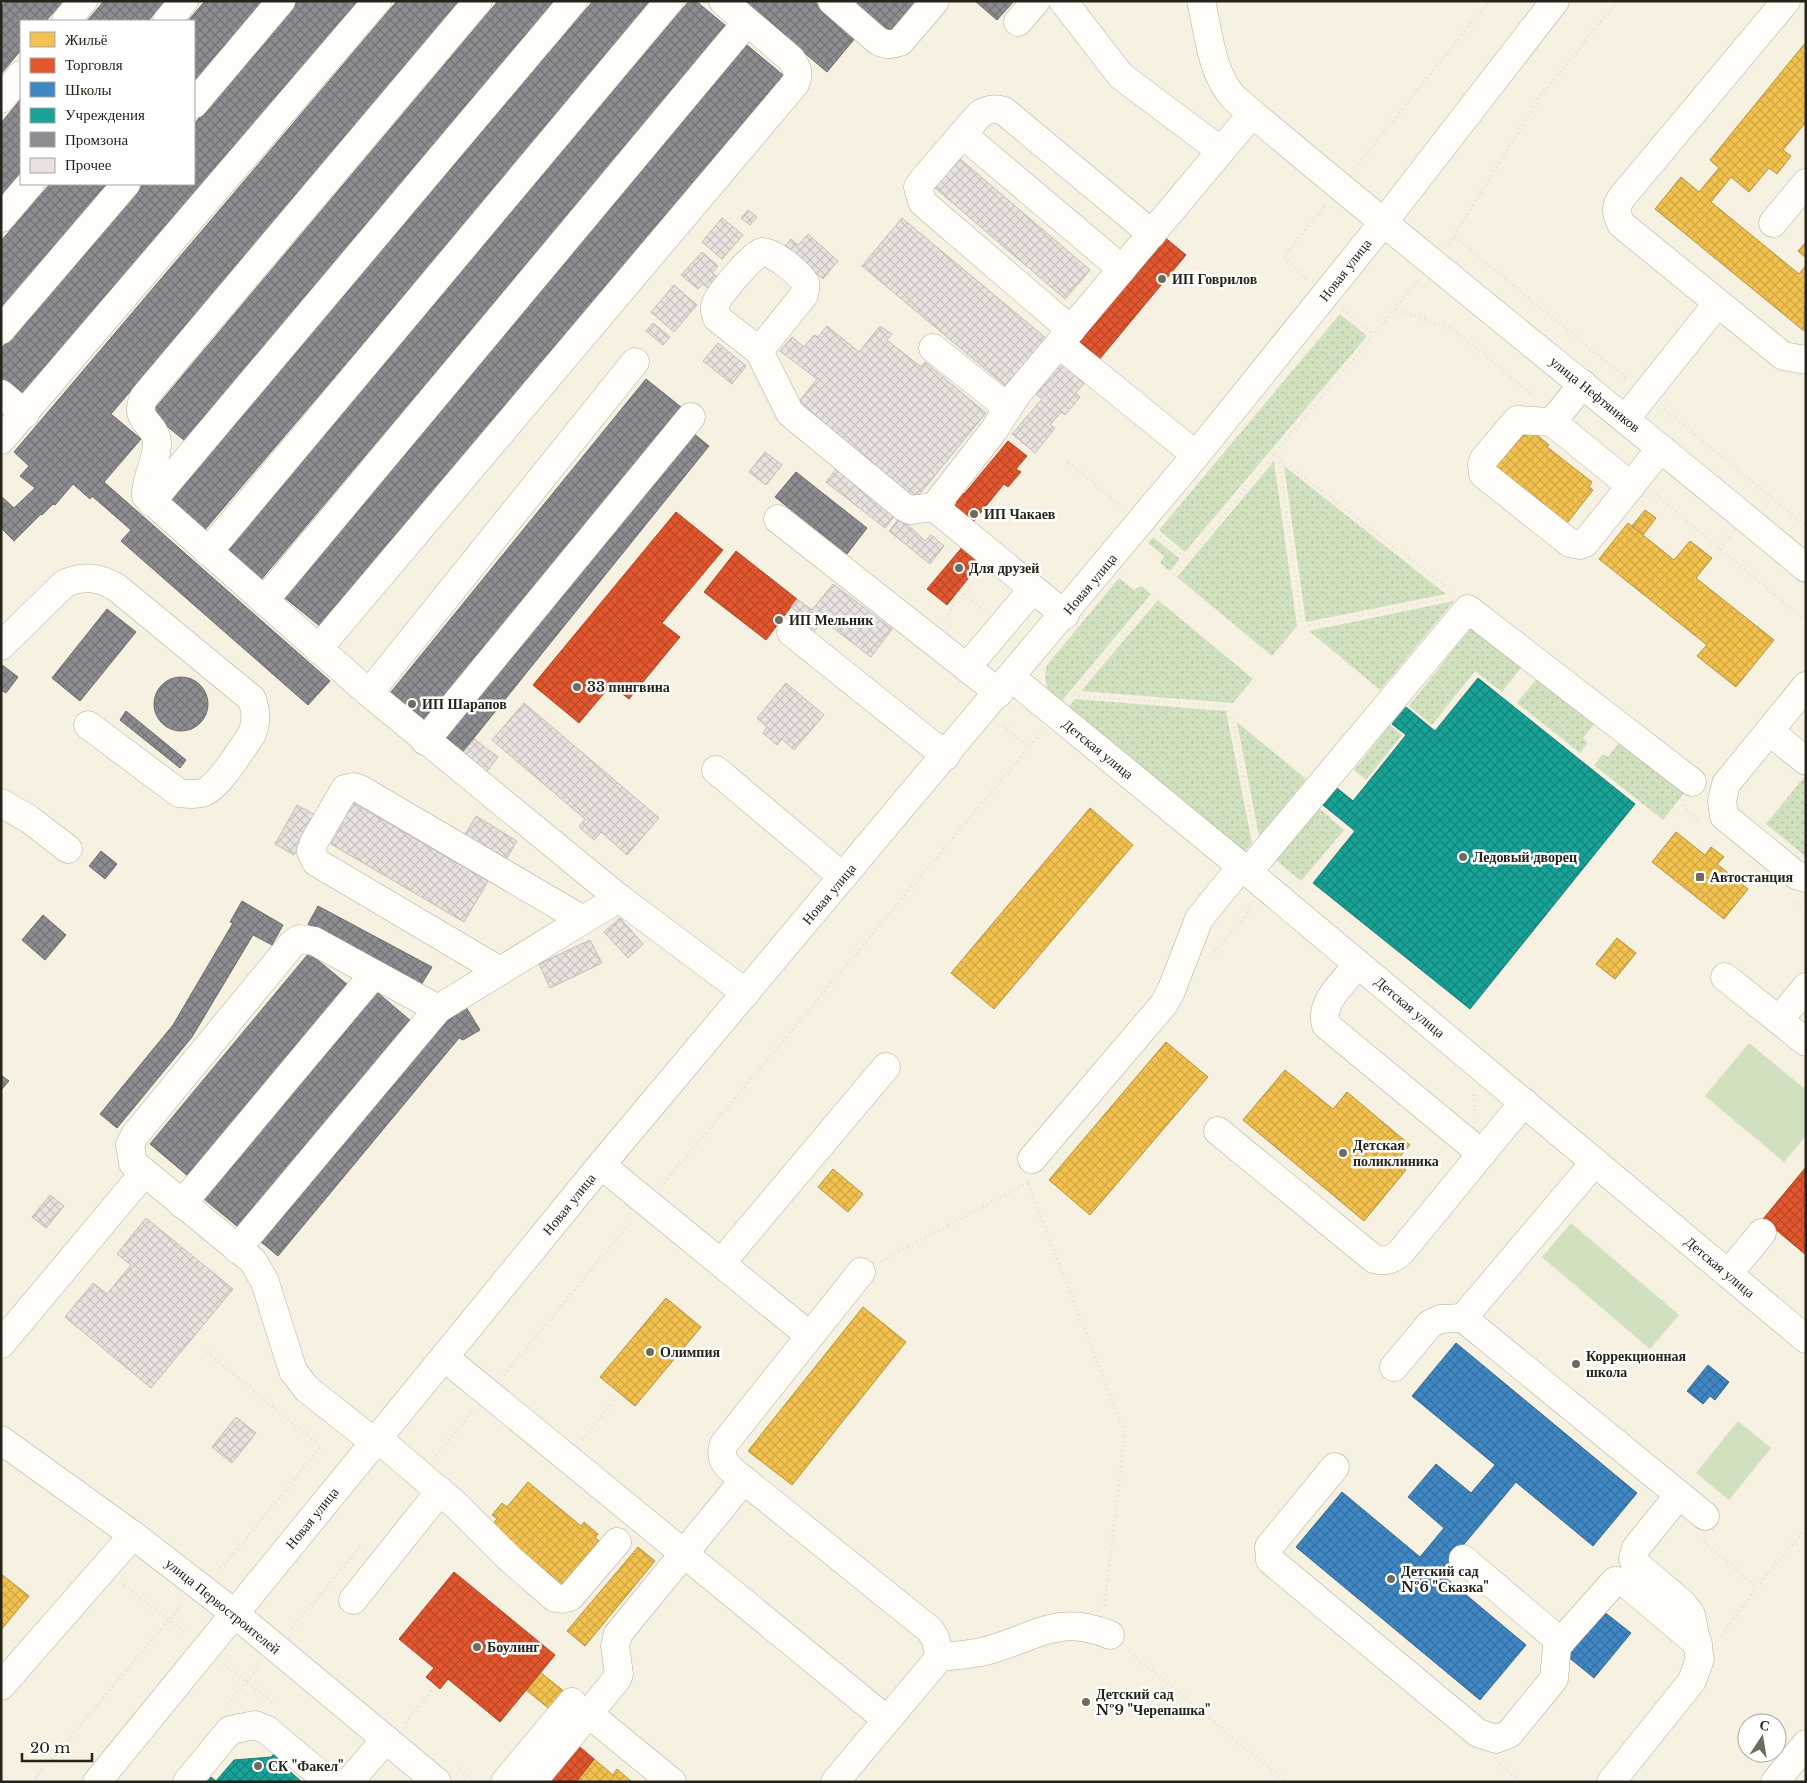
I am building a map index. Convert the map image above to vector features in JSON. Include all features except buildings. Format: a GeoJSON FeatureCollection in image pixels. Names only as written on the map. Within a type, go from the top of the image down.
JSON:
{"type":"FeatureCollection","features":[{"type":"Feature","properties":{"kind":"street"},"geometry":{"type":"LineString","coordinates":[[67,20],[83,1]]}},
{"type":"Feature","properties":{"kind":"street"},"geometry":{"type":"LineString","coordinates":[[169,20],[184,1]]}},
{"type":"Feature","properties":{"kind":"street"},"geometry":{"type":"LineString","coordinates":[[195,103],[281,1]]}},
{"type":"Feature","properties":{"kind":"street"},"geometry":{"type":"LineString","coordinates":[[1,440],[377,1]]}},
{"type":"Feature","properties":{"kind":"street"},"geometry":{"type":"LineString","coordinates":[[478,1],[144,397],[140,406],[141,417],[154,432],[157,441],[146,487],[146,496],[425,741],[619,898],[746,993]]}},
{"type":"Feature","properties":{"kind":"street"},"geometry":{"type":"LineString","coordinates":[[151,502],[573,1]]}},
{"type":"Feature","properties":{"kind":"street"},"geometry":{"type":"LineString","coordinates":[[208,552],[669,1]]}},
{"type":"Feature","properties":{"kind":"street"},"geometry":{"type":"LineString","coordinates":[[318,649],[795,84],[798,77],[798,69],[791,59],[724,1]]}},
{"type":"Feature","properties":{"kind":"street"},"geometry":{"type":"LineString","coordinates":[[836,3],[878,41],[883,44],[893,44],[900,42],[935,1]]}},
{"type":"Feature","properties":{"kind":"street"},"geometry":{"type":"LineString","coordinates":[[1018,22],[1036,1]]}},
{"type":"Feature","properties":{"kind":"street"},"geometry":{"type":"LineString","coordinates":[[1063,1],[1121,76],[1221,152]]}},
{"type":"Feature","properties":{"kind":"street","name":"улица Нефтяников"},"geometry":{"type":"LineString","coordinates":[[1201,1],[1218,74],[1224,87],[1252,114],[1383,223],[1661,448],[1801,555]]}},
{"type":"Feature","properties":{"kind":"street","name":"Новая улица"},"geometry":{"type":"LineString","coordinates":[[107,1778],[234,1613],[601,1165],[946,756],[1196,455],[1383,223],[1555,1]]}},
{"type":"Feature","properties":{"kind":"street"},"geometry":{"type":"LineString","coordinates":[[1786,1],[1617,205],[1616,214],[1621,224],[1783,356],[1806,360]]}},
{"type":"Feature","properties":{"kind":"street"},"geometry":{"type":"LineString","coordinates":[[264,601],[747,22]]}},
{"type":"Feature","properties":{"kind":"street"},"geometry":{"type":"LineString","coordinates":[[1,99],[20,76]]}},
{"type":"Feature","properties":{"kind":"street"},"geometry":{"type":"LineString","coordinates":[[1152,234],[1004,111],[988,109],[980,114],[918,187],[922,202],[1065,337],[1196,455]]}},
{"type":"Feature","properties":{"kind":"street"},"geometry":{"type":"LineString","coordinates":[[759,351],[790,413],[904,508],[910,510],[934,507],[994,430],[1017,394],[1252,114]]}},
{"type":"Feature","properties":{"kind":"street"},"geometry":{"type":"LineString","coordinates":[[962,134],[1122,269]]}},
{"type":"Feature","properties":{"kind":"street"},"geometry":{"type":"LineString","coordinates":[[1773,223],[1806,183]]}},
{"type":"Feature","properties":{"kind":"street"},"geometry":{"type":"LineString","coordinates":[[1,218],[29,185]]}},
{"type":"Feature","properties":{"kind":"street"},"geometry":{"type":"LineString","coordinates":[[1,330],[125,185]]}},
{"type":"Feature","properties":{"kind":"street"},"geometry":{"type":"LineString","coordinates":[[1626,418],[1717,304]]}},
{"type":"Feature","properties":{"kind":"street"},"geometry":{"type":"LineString","coordinates":[[933,348],[1008,408]]}},
{"type":"Feature","properties":{"kind":"street"},"geometry":{"type":"LineString","coordinates":[[369,693],[635,362]]}},
{"type":"Feature","properties":{"kind":"street"},"geometry":{"type":"LineString","coordinates":[[1552,422],[1583,384]]}},
{"type":"Feature","properties":{"kind":"street"},"geometry":{"type":"LineString","coordinates":[[1,394],[25,414]]}},
{"type":"Feature","properties":{"kind":"street"},"geometry":{"type":"LineString","coordinates":[[425,741],[691,418]]}},
{"type":"Feature","properties":{"kind":"street"},"geometry":{"type":"LineString","coordinates":[[1631,486],[1552,422],[1523,419],[1512,424],[1484,459],[1482,465],[1483,474],[1575,545],[1586,543],[1631,486],[1661,448]]}},
{"type":"Feature","properties":{"kind":"street"},"geometry":{"type":"LineString","coordinates":[[934,507],[1064,615]]}},
{"type":"Feature","properties":{"kind":"street","name":"Детская улица"},"geometry":{"type":"LineString","coordinates":[[778,519],[967,667],[1005,685],[1245,869],[1806,1339]]}},
{"type":"Feature","properties":{"kind":"street"},"geometry":{"type":"LineString","coordinates":[[1,646],[64,584],[74,579],[88,577],[103,580],[116,587],[252,699],[256,711],[252,734],[213,787],[203,792],[191,794],[179,793],[88,725]]}},
{"type":"Feature","properties":{"kind":"street"},"geometry":{"type":"LineString","coordinates":[[967,667],[1033,589]]}},
{"type":"Feature","properties":{"kind":"street"},"geometry":{"type":"LineString","coordinates":[[1030,1172],[1164,1004],[1172,991],[1199,919],[1245,869],[1468,609],[1692,782]]}},
{"type":"Feature","properties":{"kind":"street"},"geometry":{"type":"LineString","coordinates":[[792,632],[946,756]]}},
{"type":"Feature","properties":{"kind":"street"},"geometry":{"type":"LineString","coordinates":[[1806,686],[1726,784],[1722,801],[1724,816],[1796,875],[1806,878]]}},
{"type":"Feature","properties":{"kind":"street"},"geometry":{"type":"LineString","coordinates":[[1769,731],[1806,760]]}},
{"type":"Feature","properties":{"kind":"street"},"geometry":{"type":"LineString","coordinates":[[716,770],[843,877]]}},
{"type":"Feature","properties":{"kind":"street"},"geometry":{"type":"LineString","coordinates":[[500,971],[316,862],[311,851],[314,842],[345,789],[354,787],[360,789],[583,920]]}},
{"type":"Feature","properties":{"kind":"street"},"geometry":{"type":"LineString","coordinates":[[1,803],[29,818],[68,849]]}},
{"type":"Feature","properties":{"kind":"street"},"geometry":{"type":"LineString","coordinates":[[237,1249],[438,1009],[619,898]]}},
{"type":"Feature","properties":{"kind":"street"},"geometry":{"type":"LineString","coordinates":[[438,1009],[314,941],[298,939],[135,1135],[130,1145],[130,1155],[133,1163],[144,1173],[253,1261],[265,1282],[292,1371],[307,1389],[376,1440],[440,1491],[509,1558],[555,1598],[570,1597],[617,1542]]}},
{"type":"Feature","properties":{"kind":"street"},"geometry":{"type":"LineString","coordinates":[[1358,964],[1329,1001],[1324,1017],[1326,1025],[1482,1154]]}},
{"type":"Feature","properties":{"kind":"street"},"geometry":{"type":"LineString","coordinates":[[182,1204],[374,974]]}},
{"type":"Feature","properties":{"kind":"street"},"geometry":{"type":"LineString","coordinates":[[1724,976],[1806,1042]]}},
{"type":"Feature","properties":{"kind":"street"},"geometry":{"type":"LineString","coordinates":[[1779,1020],[1806,987]]}},
{"type":"Feature","properties":{"kind":"street"},"geometry":{"type":"LineString","coordinates":[[721,1263],[886,1067]]}},
{"type":"Feature","properties":{"kind":"street"},"geometry":{"type":"LineString","coordinates":[[1218,1131],[1374,1259],[1382,1261],[1393,1259],[1401,1252],[1524,1102]]}},
{"type":"Feature","properties":{"kind":"street"},"geometry":{"type":"LineString","coordinates":[[1464,1318],[1595,1162]]}},
{"type":"Feature","properties":{"kind":"street"},"geometry":{"type":"LineString","coordinates":[[601,1165],[810,1336]]}},
{"type":"Feature","properties":{"kind":"street"},"geometry":{"type":"LineString","coordinates":[[1,1344],[144,1173]]}},
{"type":"Feature","properties":{"kind":"street"},"geometry":{"type":"LineString","coordinates":[[1728,1274],[1762,1233]]}},
{"type":"Feature","properties":{"kind":"street"},"geometry":{"type":"LineString","coordinates":[[861,1272],[724,1444],[721,1451],[722,1459],[725,1464],[744,1480],[930,1630],[935,1638],[940,1657]]}},
{"type":"Feature","properties":{"kind":"street"},"geometry":{"type":"LineString","coordinates":[[1394,1367],[1430,1324],[1440,1319],[1464,1318],[1705,1516]]}},
{"type":"Feature","properties":{"kind":"street"},"geometry":{"type":"LineString","coordinates":[[444,1358],[682,1555],[887,1720]]}},
{"type":"Feature","properties":{"kind":"street","name":"улица Первостроителей"},"geometry":{"type":"LineString","coordinates":[[1,1440],[133,1535],[234,1613],[395,1731],[437,1782]]}},
{"type":"Feature","properties":{"kind":"street"},"geometry":{"type":"LineString","coordinates":[[1334,1467],[1269,1547],[1270,1560],[1478,1733],[1496,1738],[1509,1734],[1554,1679],[1556,1651],[1561,1642],[1612,1582],[1620,1580],[1698,1656]]}},
{"type":"Feature","properties":{"kind":"street"},"geometry":{"type":"LineString","coordinates":[[505,1782],[581,1708],[617,1680],[619,1674],[615,1646],[618,1634],[744,1480]]}},
{"type":"Feature","properties":{"kind":"street"},"geometry":{"type":"LineString","coordinates":[[353,1600],[440,1491]]}},
{"type":"Feature","properties":{"kind":"street"},"geometry":{"type":"LineString","coordinates":[[1611,1782],[1692,1681],[1698,1656],[1688,1609],[1635,1563],[1633,1559],[1636,1548],[1679,1495]]}},
{"type":"Feature","properties":{"kind":"street"},"geometry":{"type":"LineString","coordinates":[[1,1686],[102,1567],[133,1535]]}},
{"type":"Feature","properties":{"kind":"street"},"geometry":{"type":"LineString","coordinates":[[1463,1558],[1561,1642]]}},
{"type":"Feature","properties":{"kind":"street"},"geometry":{"type":"LineString","coordinates":[[835,1782],[940,1657],[988,1650],[1051,1627],[1079,1626],[1105,1633]]}},
{"type":"Feature","properties":{"kind":"street"},"geometry":{"type":"LineString","coordinates":[[532,1782],[581,1708]]}},
{"type":"Feature","properties":{"kind":"street"},"geometry":{"type":"LineString","coordinates":[[581,1708],[672,1782]]}},
{"type":"Feature","properties":{"kind":"street"},"geometry":{"type":"LineString","coordinates":[[187,1782],[230,1730],[255,1726],[267,1730],[329,1782]]}},
{"type":"Feature","properties":{"kind":"street"},"geometry":{"type":"LineString","coordinates":[[349,1782],[395,1731]]}},
{"type":"Feature","properties":{"kind":"street"},"geometry":{"type":"LineString","coordinates":[[1775,1782],[1806,1744]]}},
{"type":"Feature","properties":{"kind":"path"},"geometry":{"type":"LineString","coordinates":[[1309,282],[1284,256],[1490,1]]}},
{"type":"Feature","properties":{"kind":"path"},"geometry":{"type":"LineString","coordinates":[[1455,237],[1541,95],[1618,1]]}},
{"type":"Feature","properties":{"kind":"path"},"geometry":{"type":"LineString","coordinates":[[1174,575],[1396,309]]}},
{"type":"Feature","properties":{"kind":"path"},"geometry":{"type":"LineString","coordinates":[[1274,454],[1278,457],[1457,596],[1303,626],[1278,457]]}},
{"type":"Feature","properties":{"kind":"path"},"geometry":{"type":"LineString","coordinates":[[928,637],[994,557]]}},
{"type":"Feature","properties":{"kind":"path"},"geometry":{"type":"LineString","coordinates":[[1073,695],[1228,707]]}},
{"type":"Feature","properties":{"kind":"path"},"geometry":{"type":"LineString","coordinates":[[1030,1172],[1125,1434],[1105,1633],[1286,1782]]}},
{"type":"Feature","properties":{"kind":"path"},"geometry":{"type":"LineString","coordinates":[[32,1782],[209,1573],[223,1566],[321,1447],[206,1352]]}},
{"type":"Feature","properties":{"kind":"path"},"geometry":{"type":"LineString","coordinates":[[566,1459],[615,1400]]}},
{"type":"Feature","properties":{"kind":"path"},"geometry":{"type":"LineString","coordinates":[[1698,1656],[1806,1528]]}},
{"type":"Feature","properties":{"kind":"path"},"geometry":{"type":"LineString","coordinates":[[1792,1545],[1806,1543]]}},
{"type":"Feature","properties":{"kind":"path"},"geometry":{"type":"LineString","coordinates":[[102,1567],[276,1706]]}},
{"type":"Feature","properties":{"kind":"path"},"geometry":{"type":"LineString","coordinates":[[395,1731],[433,1688]]}},
{"type":"Feature","properties":{"kind":"green space"},"geometry":{"type":"Polygon","coordinates":[[[1340,314],[1367,336],[1185,552],[1159,530],[1340,314]]]}},
{"type":"Feature","properties":{"kind":"green space"},"geometry":{"type":"Polygon","coordinates":[[[1274,461],[1297,626],[1272,656],[1177,577],[1274,461]]]}},
{"type":"Feature","properties":{"kind":"green space"},"geometry":{"type":"Polygon","coordinates":[[[1284,466],[1446,594],[1306,622],[1284,466]]]}},
{"type":"Feature","properties":{"kind":"green space"},"geometry":{"type":"Polygon","coordinates":[[[1153,537],[1180,559],[1170,571],[1160,563],[1164,556],[1148,543],[1153,537]]]}},
{"type":"Feature","properties":{"kind":"green space"},"geometry":{"type":"Polygon","coordinates":[[[1119,578],[1134,590],[1141,586],[1151,594],[1060,703],[1047,686],[1045,677],[1047,665],[1119,578]]]}},
{"type":"Feature","properties":{"kind":"green space"},"geometry":{"type":"Polygon","coordinates":[[[1158,600],[1253,679],[1233,703],[1081,691],[1158,600]]]}},
{"type":"Feature","properties":{"kind":"green space"},"geometry":{"type":"Polygon","coordinates":[[[1454,601],[1380,690],[1309,631],[1454,601]]]}},
{"type":"Feature","properties":{"kind":"green space"},"geometry":{"type":"Polygon","coordinates":[[[1474,624],[1524,664],[1502,692],[1475,671],[1432,725],[1409,706],[1474,624]]]}},
{"type":"Feature","properties":{"kind":"green space"},"geometry":{"type":"Polygon","coordinates":[[[1539,676],[1596,722],[1583,738],[1588,743],[1580,753],[1517,703],[1539,676]]]}},
{"type":"Feature","properties":{"kind":"green space"},"geometry":{"type":"Polygon","coordinates":[[[1075,699],[1226,711],[1252,843],[1243,853],[1068,708],[1075,699]]]}},
{"type":"Feature","properties":{"kind":"green space"},"geometry":{"type":"Polygon","coordinates":[[[1237,722],[1306,779],[1259,836],[1237,722]]]}},
{"type":"Feature","properties":{"kind":"green space"},"geometry":{"type":"Polygon","coordinates":[[[1390,725],[1402,735],[1366,780],[1354,770],[1390,725]]]}},
{"type":"Feature","properties":{"kind":"green space"},"geometry":{"type":"Polygon","coordinates":[[[1621,740],[1685,792],[1663,820],[1594,765],[1603,754],[1608,757],[1621,740]]]}},
{"type":"Feature","properties":{"kind":"green space"},"geometry":{"type":"Polygon","coordinates":[[[1805,776],[1806,854],[1805,856],[1766,824],[1805,776]]]}},
{"type":"Feature","properties":{"kind":"green space"},"geometry":{"type":"Polygon","coordinates":[[[1319,808],[1344,830],[1301,881],[1276,860],[1319,808]]]}},
{"type":"Feature","properties":{"kind":"green space"},"geometry":{"type":"Polygon","coordinates":[[[1749,1043],[1806,1090],[1806,1136],[1784,1162],[1705,1096],[1749,1043]]]}},
{"type":"Feature","properties":{"kind":"green space"},"geometry":{"type":"Polygon","coordinates":[[[1571,1223],[1679,1315],[1650,1349],[1542,1257],[1571,1223]]]}},
{"type":"Feature","properties":{"kind":"green space"},"geometry":{"type":"Polygon","coordinates":[[[1738,1421],[1771,1448],[1729,1500],[1696,1473],[1738,1421]]]}},
{"type":"Feature","properties":{"kind":"place","name":"ИП Говрилов"},"geometry":{"type":"Point","coordinates":[1162,279]}},
{"type":"Feature","properties":{"kind":"place","name":"ИП Чакаев"},"geometry":{"type":"Point","coordinates":[974,514]}},
{"type":"Feature","properties":{"kind":"place","name":"Для друзей"},"geometry":{"type":"Point","coordinates":[959,568]}},
{"type":"Feature","properties":{"kind":"place","name":"ИП Мельник"},"geometry":{"type":"Point","coordinates":[779,620]}},
{"type":"Feature","properties":{"kind":"place","name":"33 пингвина"},"geometry":{"type":"Point","coordinates":[577,687]}},
{"type":"Feature","properties":{"kind":"place","name":"ИП Шарапов"},"geometry":{"type":"Point","coordinates":[412,704]}},
{"type":"Feature","properties":{"kind":"place","name":"Ледовый дворец"},"geometry":{"type":"Point","coordinates":[1463,857]}},
{"type":"Feature","properties":{"kind":"place","name":"Автостанция"},"geometry":{"type":"Point","coordinates":[1700,877]}},
{"type":"Feature","properties":{"kind":"place","name":"Детская поликлиника"},"geometry":{"type":"Point","coordinates":[1343,1153]}},
{"type":"Feature","properties":{"kind":"place","name":"Олимпия"},"geometry":{"type":"Point","coordinates":[650,1352]}},
{"type":"Feature","properties":{"kind":"place","name":"Коррекционная школа"},"geometry":{"type":"Point","coordinates":[1576,1364]}},
{"type":"Feature","properties":{"kind":"place","name":"Детский сад №6 \"Сказка\""},"geometry":{"type":"Point","coordinates":[1391,1579]}},
{"type":"Feature","properties":{"kind":"place","name":"Боулинг"},"geometry":{"type":"Point","coordinates":[477,1647]}},
{"type":"Feature","properties":{"kind":"place","name":"Детский сад №9 \"Черепашка\""},"geometry":{"type":"Point","coordinates":[1086,1702]}},
{"type":"Feature","properties":{"kind":"place","name":"СК \"Факел\""},"geometry":{"type":"Point","coordinates":[258,1766]}}]}
